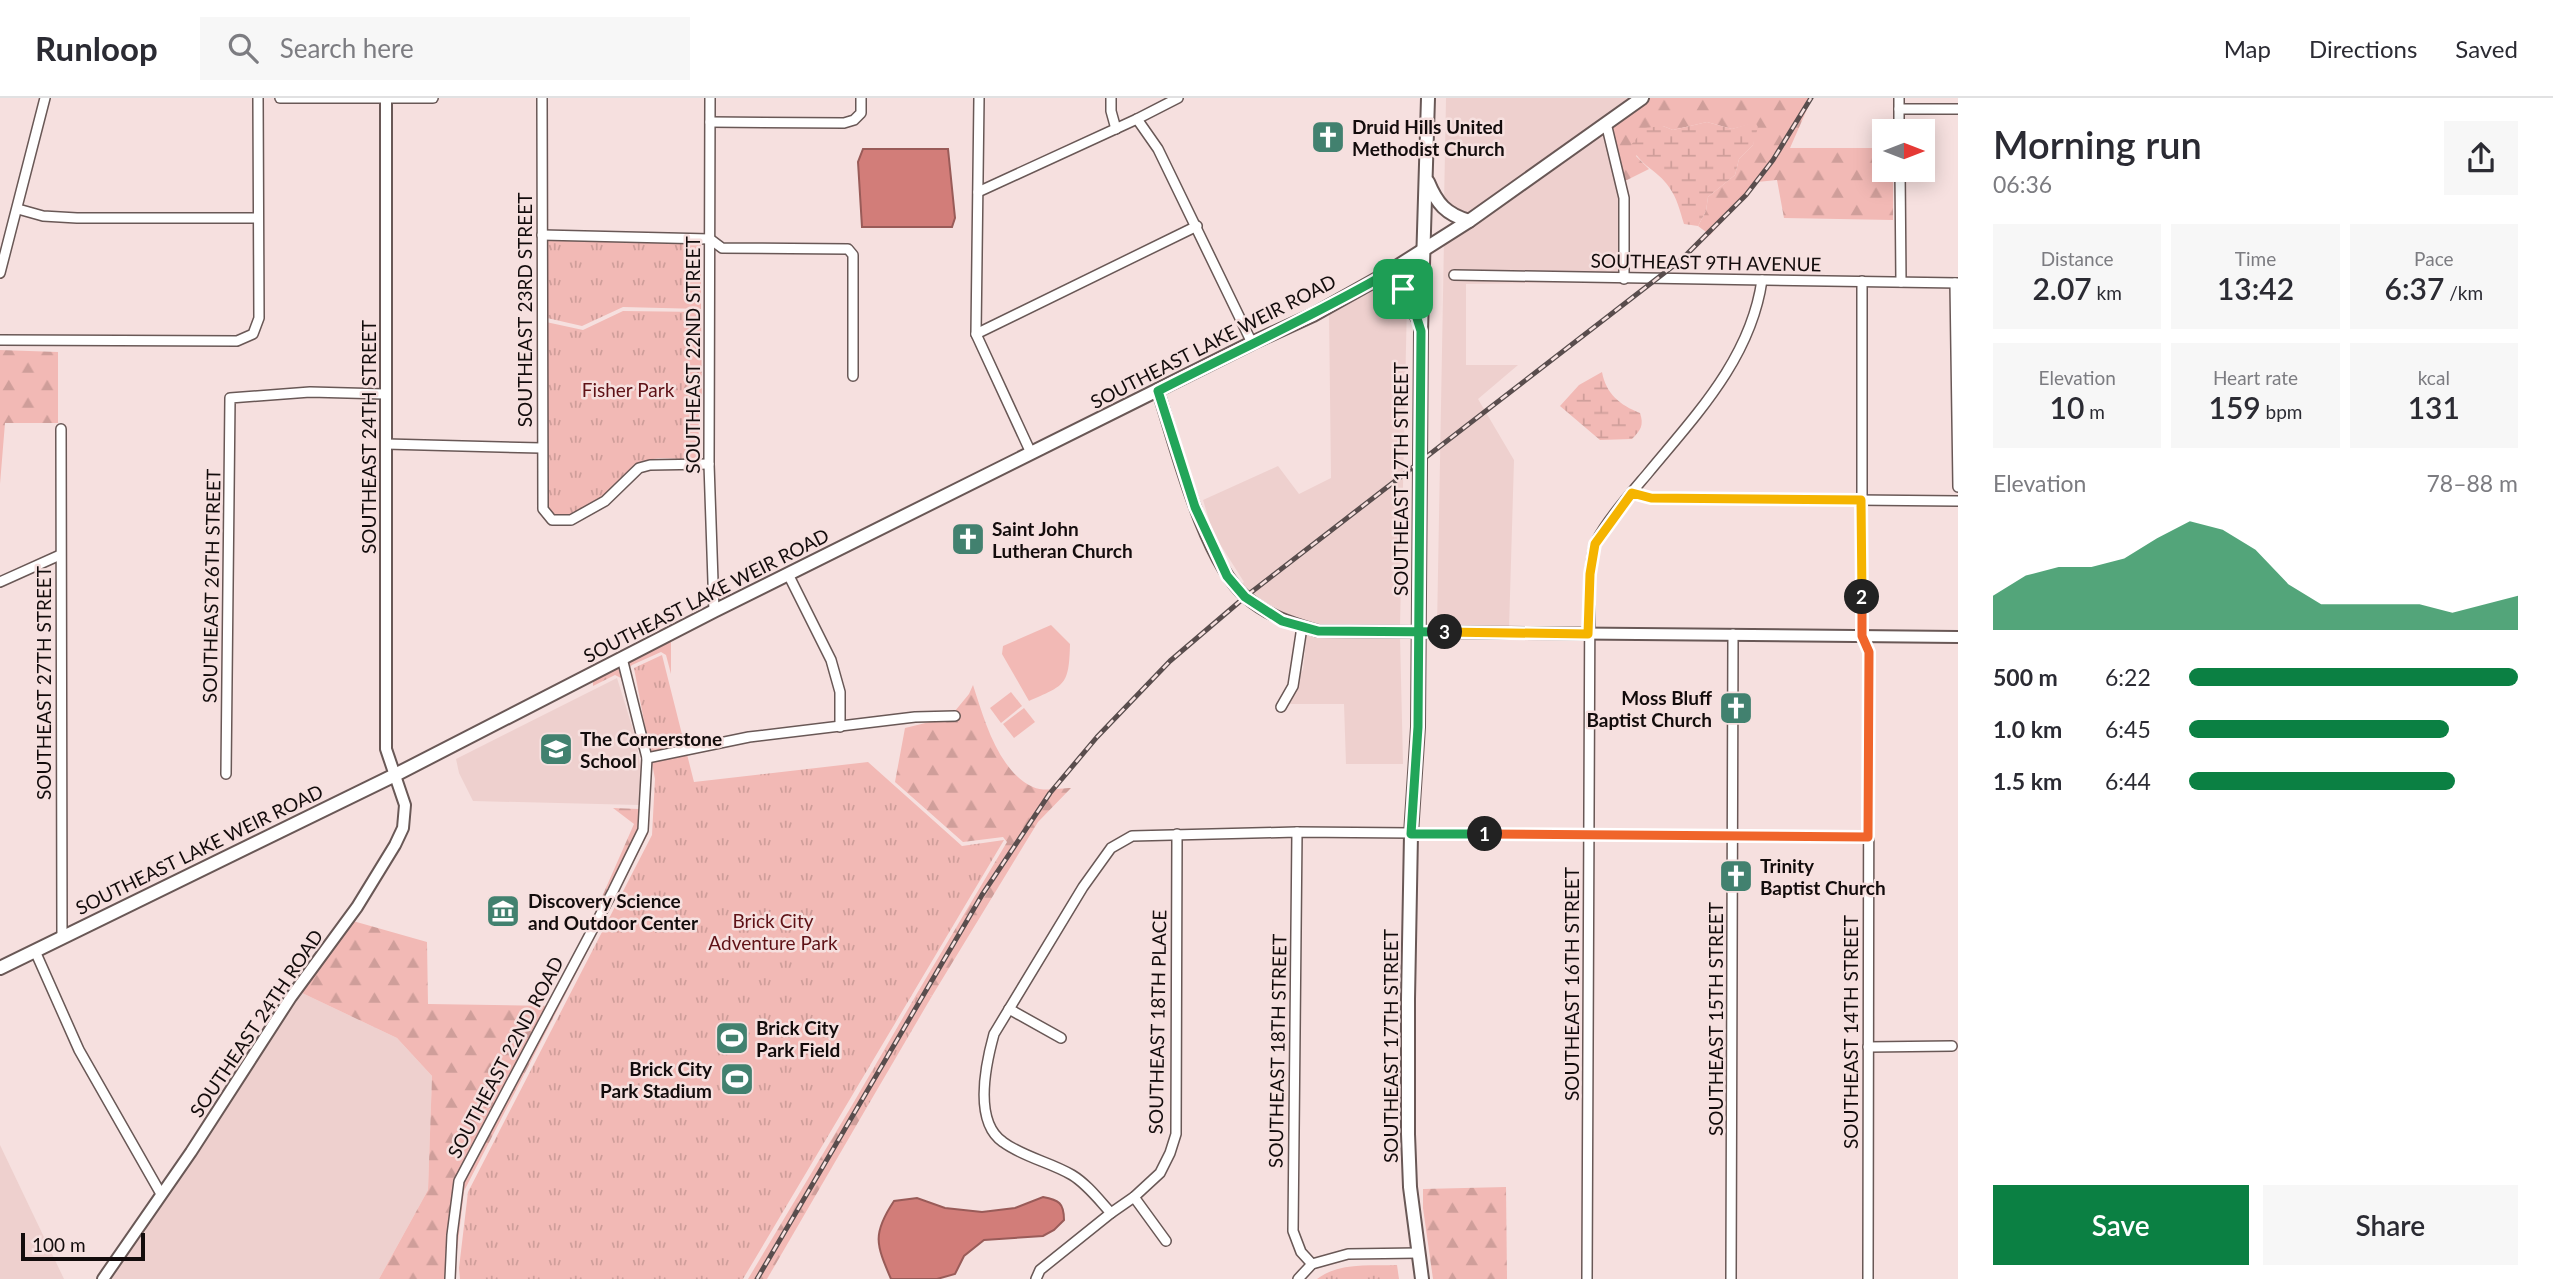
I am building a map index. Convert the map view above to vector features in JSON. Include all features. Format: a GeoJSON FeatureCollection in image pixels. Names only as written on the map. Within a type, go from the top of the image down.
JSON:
{"type":"FeatureCollection","features":[{"type":"Feature","properties":{"kind":"main road","name":"SOUTHEAST 17TH STREET"},"geometry":{"type":"LineString","coordinates":[[1422,1279],[1410,1187],[1408,1134],[1411,834],[1418,727],[1421,331],[1428,98]]}},
{"type":"Feature","properties":{"kind":"main road","name":"SOUTHEAST LAKE WEIR ROAD"},"geometry":{"type":"LineString","coordinates":[[0,968],[395,775],[714,611],[1313,315],[1379,278],[1468,221],[1642,98]]}},
{"type":"Feature","properties":{"kind":"main road"},"geometry":{"type":"LineString","coordinates":[[1426,177],[1442,208],[1468,221]]}},
{"type":"Feature","properties":{"kind":"main road"},"geometry":{"type":"LineString","coordinates":[[1379,278],[1403,289],[1410,296],[1421,331]]}},
{"type":"Feature","properties":{"kind":"street"},"geometry":{"type":"LineString","coordinates":[[0,273],[45,98]]}},
{"type":"Feature","properties":{"kind":"street"},"geometry":{"type":"LineString","coordinates":[[0,340],[237,341],[253,334],[259,318],[258,98]]}},
{"type":"Feature","properties":{"kind":"street"},"geometry":{"type":"LineString","coordinates":[[280,98],[433,98]]}},
{"type":"Feature","properties":{"kind":"street","name":"SOUTHEAST 24TH STREET"},"geometry":{"type":"LineString","coordinates":[[386,98],[386,749],[395,775]]}},
{"type":"Feature","properties":{"kind":"street","name":"SOUTHEAST 23RD STREET"},"geometry":{"type":"LineString","coordinates":[[542,98],[543,509],[552,520],[571,520],[605,501],[639,468],[650,465],[709,464]]}},
{"type":"Feature","properties":{"kind":"street","name":"SOUTHEAST 22ND STREET"},"geometry":{"type":"LineString","coordinates":[[710,98],[709,464],[714,611]]}},
{"type":"Feature","properties":{"kind":"street"},"geometry":{"type":"LineString","coordinates":[[710,122],[845,123],[854,120],[861,113],[861,98]]}},
{"type":"Feature","properties":{"kind":"street"},"geometry":{"type":"LineString","coordinates":[[979,98],[976,334],[1031,453]]}},
{"type":"Feature","properties":{"kind":"street"},"geometry":{"type":"LineString","coordinates":[[1111,98],[1116,129]]}},
{"type":"Feature","properties":{"kind":"street"},"geometry":{"type":"LineString","coordinates":[[978,191],[1178,98]]}},
{"type":"Feature","properties":{"kind":"street"},"geometry":{"type":"LineString","coordinates":[[1899,98],[1899,119]]}},
{"type":"Feature","properties":{"kind":"street"},"geometry":{"type":"LineString","coordinates":[[1899,109],[1958,109]]}},
{"type":"Feature","properties":{"kind":"street"},"geometry":{"type":"LineString","coordinates":[[1137,119],[1158,149],[1252,343]]}},
{"type":"Feature","properties":{"kind":"street"},"geometry":{"type":"LineString","coordinates":[[1606,123],[1624,198],[1624,279]]}},
{"type":"Feature","properties":{"kind":"street"},"geometry":{"type":"LineString","coordinates":[[1900,182],[1900,282]]}},
{"type":"Feature","properties":{"kind":"street"},"geometry":{"type":"LineString","coordinates":[[18,209],[43,216],[77,218],[258,218]]}},
{"type":"Feature","properties":{"kind":"street"},"geometry":{"type":"LineString","coordinates":[[976,334],[1197,226]]}},
{"type":"Feature","properties":{"kind":"street"},"geometry":{"type":"LineString","coordinates":[[542,235],[710,239],[722,248],[848,249],[853,255],[852,376]]}},
{"type":"Feature","properties":{"kind":"street","name":"SOUTHEAST 9TH AVENUE"},"geometry":{"type":"LineString","coordinates":[[1454,275],[1956,283]]}},
{"type":"Feature","properties":{"kind":"street","name":"SOUTHEAST 16TH STREET"},"geometry":{"type":"LineString","coordinates":[[1587,1279],[1588,634],[1590,574],[1595,544],[1632,493],[1715,392],[1738,355],[1759,298],[1762,280]]}},
{"type":"Feature","properties":{"kind":"street","name":"SOUTHEAST 14TH STREET"},"geometry":{"type":"LineString","coordinates":[[1862,281],[1862,636],[1869,652],[1868,1279]]}},
{"type":"Feature","properties":{"kind":"street"},"geometry":{"type":"LineString","coordinates":[[1956,283],[1958,487]]}},
{"type":"Feature","properties":{"kind":"street"},"geometry":{"type":"LineString","coordinates":[[1158,391],[1195,507],[1227,576],[1245,597],[1282,621],[1318,631],[1958,637]]}},
{"type":"Feature","properties":{"kind":"street","name":"SOUTHEAST 26TH STREET"},"geometry":{"type":"LineString","coordinates":[[226,774],[230,398],[310,392],[385,394]]}},
{"type":"Feature","properties":{"kind":"street","name":"SOUTHEAST 27TH STREET"},"geometry":{"type":"LineString","coordinates":[[61,429],[62,937]]}},
{"type":"Feature","properties":{"kind":"street"},"geometry":{"type":"LineString","coordinates":[[386,444],[541,448]]}},
{"type":"Feature","properties":{"kind":"street"},"geometry":{"type":"LineString","coordinates":[[1632,493],[1651,498],[1958,501]]}},
{"type":"Feature","properties":{"kind":"street"},"geometry":{"type":"LineString","coordinates":[[0,582],[60,555]]}},
{"type":"Feature","properties":{"kind":"street"},"geometry":{"type":"LineString","coordinates":[[789,574],[831,660],[841,692],[839,727]]}},
{"type":"Feature","properties":{"kind":"street"},"geometry":{"type":"LineString","coordinates":[[1281,707],[1293,686],[1302,626]]}},
{"type":"Feature","properties":{"kind":"street","name":"SOUTHEAST 15TH STREET"},"geometry":{"type":"LineString","coordinates":[[1731,1279],[1732,634]]}},
{"type":"Feature","properties":{"kind":"street","name":"SOUTHEAST 22ND ROAD"},"geometry":{"type":"LineString","coordinates":[[450,1279],[459,1181],[643,830],[647,758],[622,659]]}},
{"type":"Feature","properties":{"kind":"street"},"geometry":{"type":"LineString","coordinates":[[647,758],[749,737],[915,717],[955,716]]}},
{"type":"Feature","properties":{"kind":"street","name":"SOUTHEAST 24TH ROAD"},"geometry":{"type":"LineString","coordinates":[[103,1279],[291,996],[356,907],[395,845],[403,828],[405,805],[395,775]]}},
{"type":"Feature","properties":{"kind":"street"},"geometry":{"type":"LineString","coordinates":[[1111,1213],[1073,1175],[1002,1142],[989,1127],[985,1108],[987,1060],[994,1034],[1083,887],[1111,848],[1132,836],[1297,832],[1868,837]]}},
{"type":"Feature","properties":{"kind":"street","name":"SOUTHEAST 18TH STREET"},"geometry":{"type":"LineString","coordinates":[[1297,832],[1293,1231],[1301,1252],[1312,1264]]}},
{"type":"Feature","properties":{"kind":"street","name":"SOUTHEAST 18TH PLACE"},"geometry":{"type":"LineString","coordinates":[[1036,1279],[1041,1270],[1134,1197],[1160,1173],[1170,1153],[1176,1134],[1177,834]]}},
{"type":"Feature","properties":{"kind":"street"},"geometry":{"type":"LineString","coordinates":[[35,951],[79,1050],[161,1194]]}},
{"type":"Feature","properties":{"kind":"street"},"geometry":{"type":"LineString","coordinates":[[1009,1009],[1061,1038]]}},
{"type":"Feature","properties":{"kind":"street"},"geometry":{"type":"LineString","coordinates":[[1868,1047],[1952,1046]]}},
{"type":"Feature","properties":{"kind":"street"},"geometry":{"type":"LineString","coordinates":[[1134,1197],[1166,1241]]}},
{"type":"Feature","properties":{"kind":"street"},"geometry":{"type":"LineString","coordinates":[[1298,1279],[1312,1264],[1348,1254],[1418,1253]]}},
{"type":"Feature","properties":{"kind":"shaded area"},"geometry":{"type":"Polygon","coordinates":[[[1446,98],[1634,98],[1468,216],[1444,204],[1446,98]]]}},
{"type":"Feature","properties":{"kind":"shaded area"},"geometry":{"type":"Polygon","coordinates":[[[1603,131],[1619,198],[1619,274],[1449,271],[1449,279],[1578,282],[1466,284],[1466,365],[1518,365],[1478,399],[1514,460],[1509,629],[1437,628],[1444,240],[1603,131]]]}},
{"type":"Feature","properties":{"kind":"shaded area"},"geometry":{"type":"Polygon","coordinates":[[[863,149],[948,149],[955,218],[952,227],[862,227],[858,162],[863,149]]]}},
{"type":"Feature","properties":{"kind":"shaded area"},"geometry":{"type":"Polygon","coordinates":[[[1379,283],[1400,293],[1407,301],[1400,627],[1319,627],[1284,617],[1252,596],[1241,584],[1244,582],[1213,533],[1203,500],[1278,466],[1299,494],[1331,478],[1329,311],[1379,283]]]}},
{"type":"Feature","properties":{"kind":"shaded area"},"geometry":{"type":"Polygon","coordinates":[[[1307,632],[1400,636],[1403,764],[1346,764],[1344,704],[1287,704],[1291,685],[1303,670],[1307,632]]]}},
{"type":"Feature","properties":{"kind":"shaded area","name":"The Cornerstone School"},"geometry":{"type":"Polygon","coordinates":[[[617,678],[636,739],[641,771],[639,805],[473,801],[459,773],[456,759],[617,678]]]}},
{"type":"Feature","properties":{"kind":"shaded area"},"geometry":{"type":"Polygon","coordinates":[[[300,992],[397,1038],[432,1076],[428,1190],[379,1279],[109,1279],[300,992]]]}},
{"type":"Feature","properties":{"kind":"shaded area"},"geometry":{"type":"Polygon","coordinates":[[[0,1145],[64,1279],[0,1279],[0,1145]]]}},
{"type":"Feature","properties":{"kind":"shaded area"},"geometry":{"type":"Polygon","coordinates":[[[1043,1197],[1060,1203],[1064,1220],[1043,1236],[984,1240],[964,1256],[955,1274],[937,1279],[891,1279],[882,1257],[879,1231],[894,1201],[917,1198],[945,1208],[982,1212],[1015,1208],[1043,1197]]]}},
{"type":"Feature","properties":{"kind":"green space"},"geometry":{"type":"Polygon","coordinates":[[[1650,98],[1812,98],[1790,148],[1872,148],[1872,182],[1893,182],[1893,220],[1784,218],[1777,180],[1757,182],[1710,235],[1698,226],[1706,211],[1708,197],[1735,175],[1739,159],[1753,145],[1755,123],[1732,129],[1707,122],[1673,130],[1663,126],[1636,156],[1649,169],[1625,181],[1612,127],[1650,98]]]}},
{"type":"Feature","properties":{"kind":"green space"},"geometry":{"type":"Polygon","coordinates":[[[1707,122],[1732,129],[1755,122],[1758,127],[1753,145],[1739,159],[1735,175],[1708,197],[1706,211],[1698,226],[1684,224],[1669,187],[1639,158],[1631,145],[1645,128],[1663,126],[1673,130],[1707,122]]]}},
{"type":"Feature","properties":{"kind":"green space"},"geometry":{"type":"Polygon","coordinates":[[[542,234],[701,234],[701,309],[623,307],[582,326],[547,318],[542,321],[542,234]]]}},
{"type":"Feature","properties":{"kind":"green space","name":"Fisher Park"},"geometry":{"type":"Polygon","coordinates":[[[623,311],[701,312],[702,400],[699,413],[698,460],[648,460],[637,466],[589,507],[576,514],[563,516],[551,513],[548,505],[546,322],[583,330],[623,311]]]}},
{"type":"Feature","properties":{"kind":"green space"},"geometry":{"type":"Polygon","coordinates":[[[0,350],[58,352],[58,423],[5,423],[0,484],[0,350]]]}},
{"type":"Feature","properties":{"kind":"green space"},"geometry":{"type":"Polygon","coordinates":[[[1602,372],[1607,387],[1615,398],[1640,413],[1641,427],[1632,439],[1600,440],[1560,406],[1579,385],[1602,372]]]}},
{"type":"Feature","properties":{"kind":"green space"},"geometry":{"type":"Polygon","coordinates":[[[1051,625],[1070,644],[1066,676],[1058,687],[1029,701],[1002,654],[1003,646],[1051,625]]]}},
{"type":"Feature","properties":{"kind":"green space"},"geometry":{"type":"Polygon","coordinates":[[[671,638],[671,674],[666,655],[661,652],[629,668],[650,779],[648,834],[464,1191],[456,1279],[379,1279],[428,1190],[432,1076],[397,1038],[300,992],[353,921],[427,942],[428,1004],[554,1006],[634,824],[613,808],[639,809],[643,805],[645,770],[640,739],[621,678],[615,675],[593,686],[593,678],[671,638]]]}},
{"type":"Feature","properties":{"kind":"green space","name":"Brick City Adventure Park"},"geometry":{"type":"Polygon","coordinates":[[[662,655],[694,782],[868,762],[962,846],[1004,840],[743,1279],[460,1279],[468,1192],[652,835],[655,779],[634,668],[662,655]]]}},
{"type":"Feature","properties":{"kind":"green space"},"geometry":{"type":"Polygon","coordinates":[[[973,685],[994,743],[1010,769],[1033,787],[1047,790],[1071,788],[1038,822],[932,996],[919,990],[1007,842],[1003,837],[963,842],[895,782],[905,728],[950,717],[973,685]]]}},
{"type":"Feature","properties":{"kind":"green space"},"geometry":{"type":"Polygon","coordinates":[[[1011,692],[1022,706],[1001,723],[990,708],[1011,692]]]}},
{"type":"Feature","properties":{"kind":"green space"},"geometry":{"type":"Polygon","coordinates":[[[1024,708],[1035,722],[1014,738],[1003,724],[1024,708]]]}},
{"type":"Feature","properties":{"kind":"green space"},"geometry":{"type":"Polygon","coordinates":[[[919,990],[932,996],[867,1107],[851,1107],[919,990]]]}},
{"type":"Feature","properties":{"kind":"green space"},"geometry":{"type":"Polygon","coordinates":[[[851,1107],[867,1107],[767,1279],[748,1279],[851,1107]]]}},
{"type":"Feature","properties":{"kind":"green space"},"geometry":{"type":"Polygon","coordinates":[[[1506,1187],[1507,1279],[1433,1279],[1423,1189],[1506,1187]]]}},
{"type":"Feature","properties":{"kind":"green space"},"geometry":{"type":"Polygon","coordinates":[[[1397,1265],[1399,1279],[1317,1279],[1345,1267],[1397,1265]]]}},
{"type":"Feature","properties":{"kind":"railway"},"geometry":{"type":"LineString","coordinates":[[757,1279],[982,895],[1050,793],[1097,737],[1170,661],[1245,597],[1681,260],[1746,195],[1773,160],[1811,98]]}},
{"type":"Feature","properties":{"kind":"place","name":"Druid Hills United Methodist Church"},"geometry":{"type":"Point","coordinates":[1328,137]}},
{"type":"Feature","properties":{"kind":"place","name":"Saint John Lutheran Church"},"geometry":{"type":"Point","coordinates":[968,539]}},
{"type":"Feature","properties":{"kind":"place","name":"Moss Bluff Baptist Church"},"geometry":{"type":"Point","coordinates":[1736,708]}},
{"type":"Feature","properties":{"kind":"place","name":"The Cornerstone School"},"geometry":{"type":"Point","coordinates":[556,749]}},
{"type":"Feature","properties":{"kind":"place","name":"Trinity Baptist Church"},"geometry":{"type":"Point","coordinates":[1736,876]}},
{"type":"Feature","properties":{"kind":"place","name":"Discovery Science and Outdoor Center"},"geometry":{"type":"Point","coordinates":[503,911]}},
{"type":"Feature","properties":{"kind":"place","name":"Brick City Park Field"},"geometry":{"type":"Point","coordinates":[732,1038]}},
{"type":"Feature","properties":{"kind":"place","name":"Brick City Park Stadium"},"geometry":{"type":"Point","coordinates":[737,1079]}},
{"type":"Feature","properties":{"kind":"route"},"geometry":{"type":"LineString","coordinates":[[1403,289],[1379,278],[1313,315],[1158,391],[1195,507],[1227,576],[1245,597],[1282,621],[1318,631],[1419,632],[1588,634],[1590,574],[1595,544],[1632,493],[1651,498],[1861,500],[1862,636],[1869,652],[1868,837],[1411,834],[1418,727],[1419,632],[1419,462],[1421,331],[1415,307],[1403,289]]}}]}
